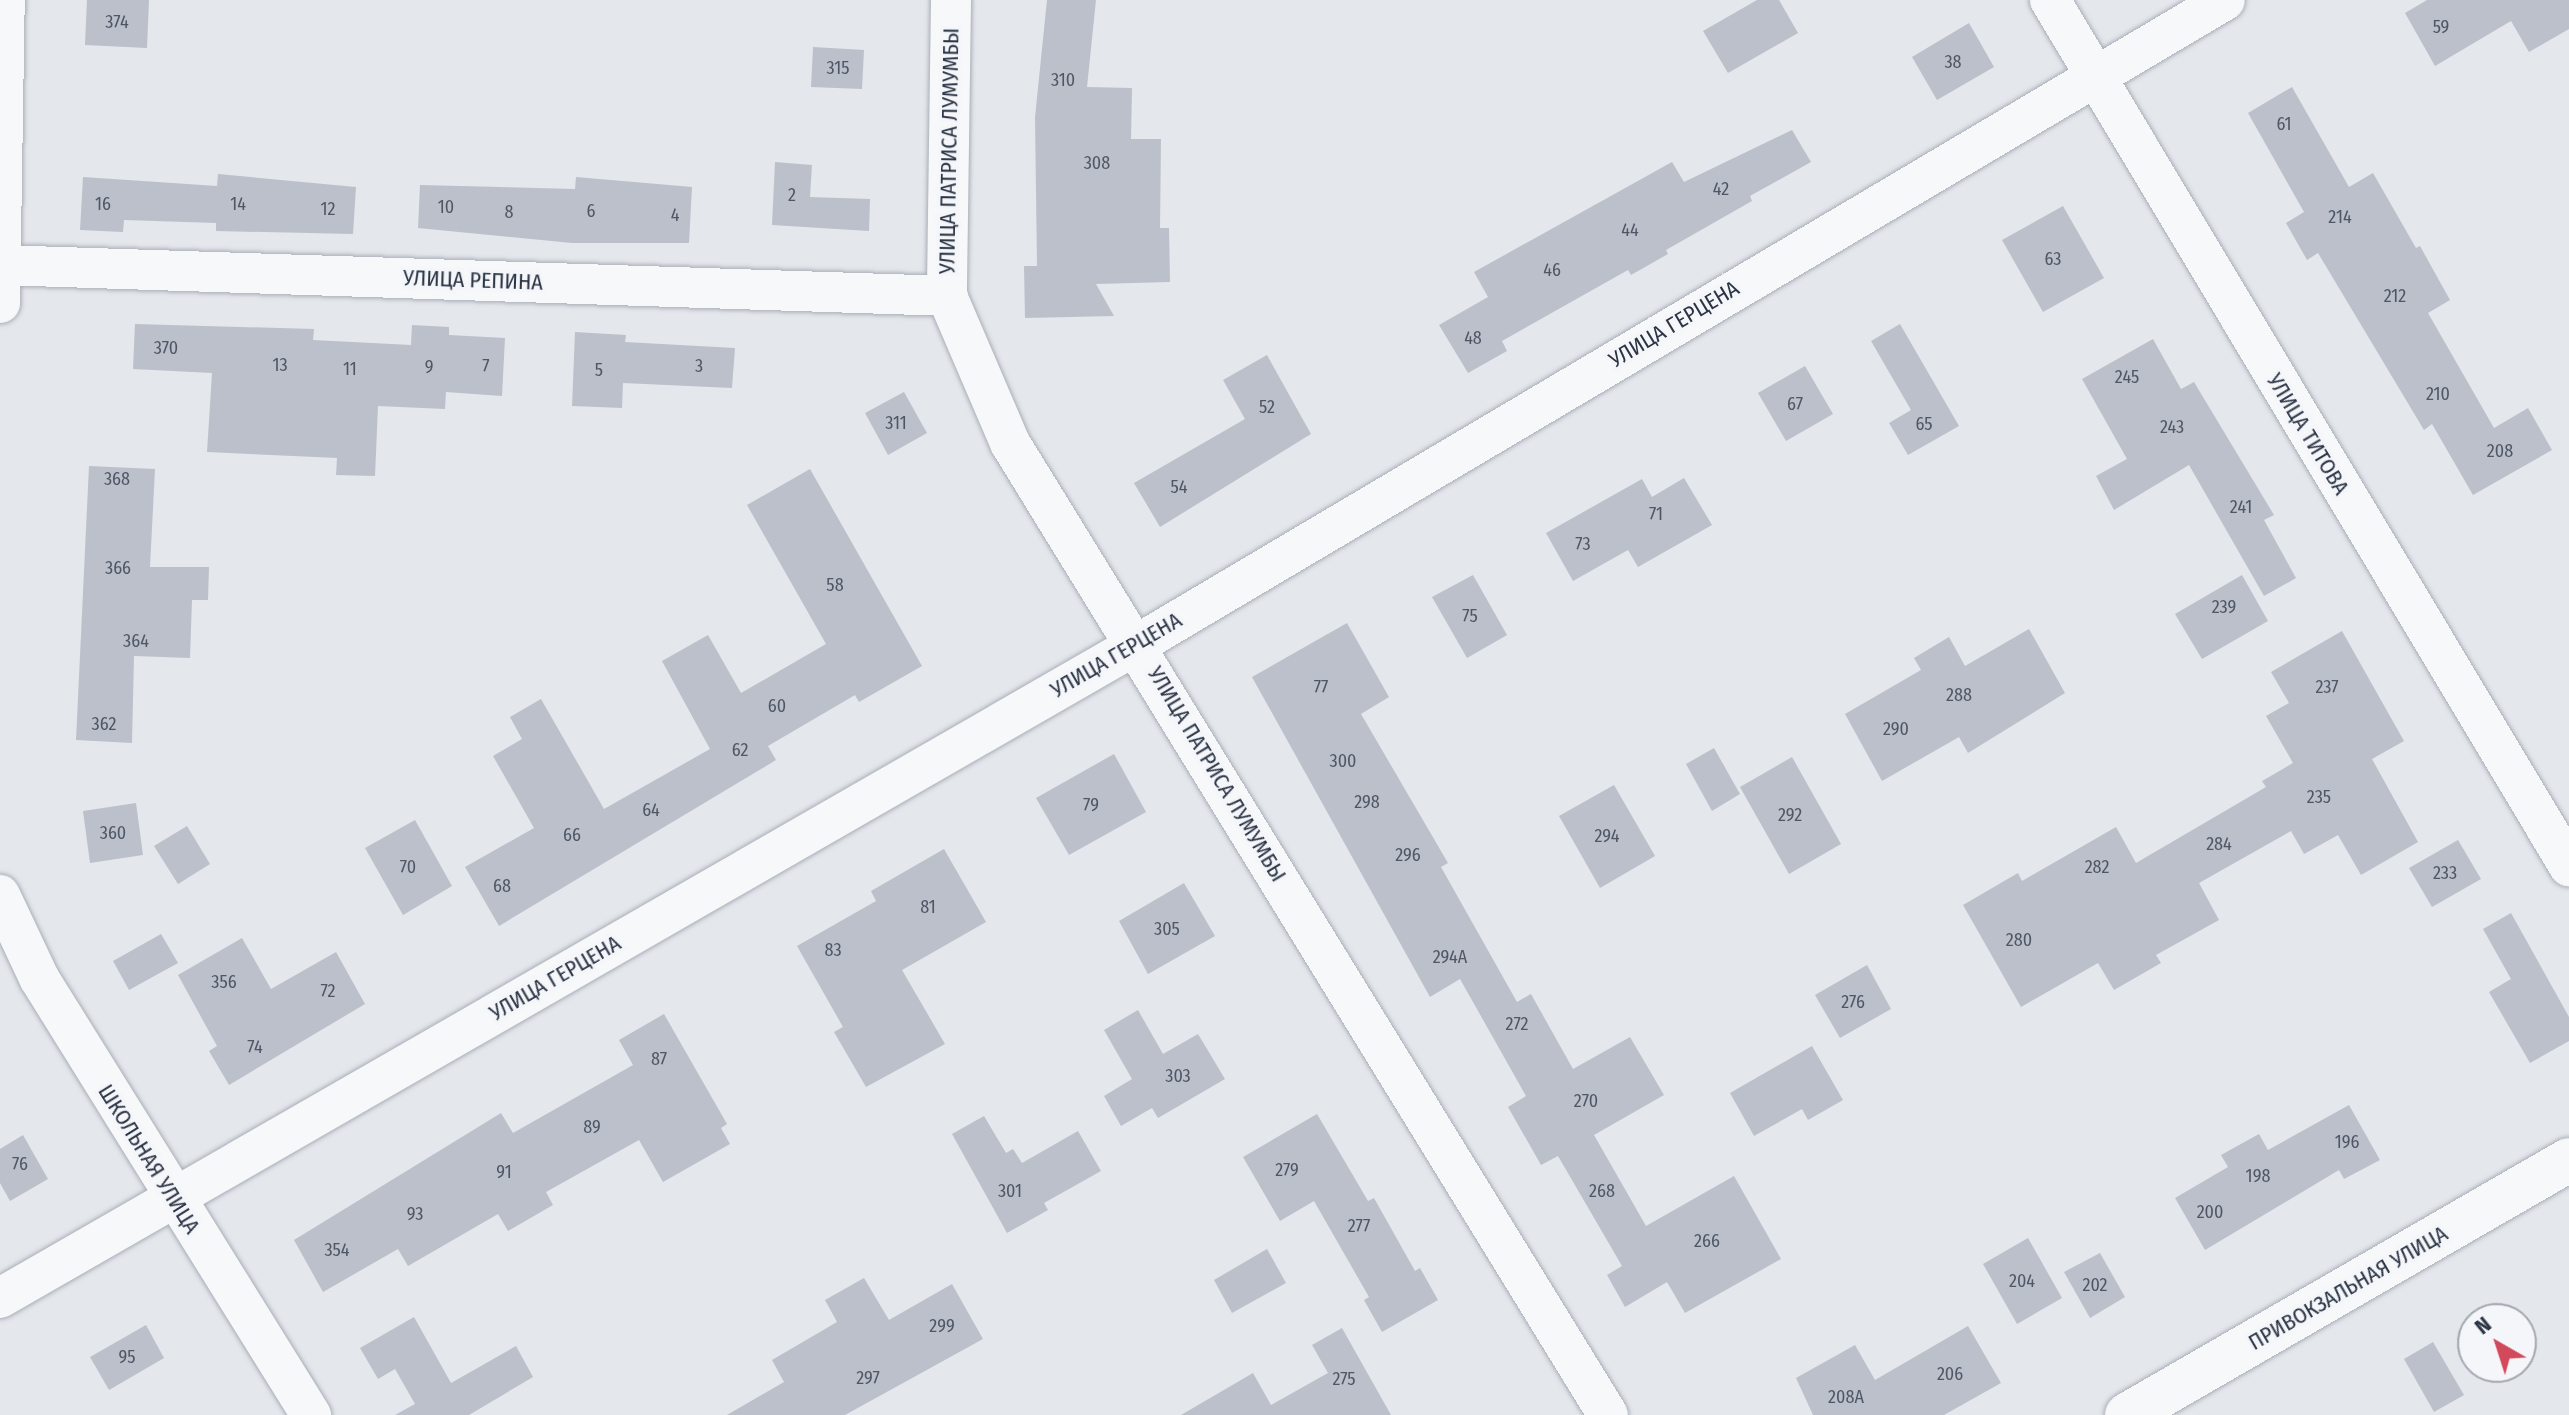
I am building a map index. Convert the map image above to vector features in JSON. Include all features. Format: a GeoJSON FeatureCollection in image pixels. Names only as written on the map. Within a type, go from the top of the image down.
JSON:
{"type":"FeatureCollection","features":[{"type":"Feature","properties":{"kind":"street"},"geometry":{"type":"LineString","coordinates":[[0,277],[5,0]]}},
{"type":"Feature","properties":{"kind":"street","name":"УЛИЦА ПАТРИСА ЛУМУМБЫ"},"geometry":{"type":"LineString","coordinates":[[951,0],[947,296],[1010,443],[1138,644],[1608,1415]]}},
{"type":"Feature","properties":{"kind":"street","name":"УЛИЦА ТИТОВА"},"geometry":{"type":"LineString","coordinates":[[2050,0],[2092,75],[2569,866]]}},
{"type":"Feature","properties":{"kind":"street","name":"УЛИЦА ГЕРЦЕНА"},"geometry":{"type":"LineString","coordinates":[[0,1298],[1138,644],[2092,75],[2225,0]]}},
{"type":"Feature","properties":{"kind":"street","name":"УЛИЦА РЕПИНА"},"geometry":{"type":"LineString","coordinates":[[0,277],[947,296]]}},
{"type":"Feature","properties":{"kind":"street","name":"ШКОЛЬНАЯ УЛИЦА"},"geometry":{"type":"LineString","coordinates":[[0,895],[39,978],[172,1197],[311,1415]]}},
{"type":"Feature","properties":{"kind":"street","name":"ПРИВОКЗАЛЬНАЯ УЛИЦА"},"geometry":{"type":"LineString","coordinates":[[2127,1415],[2569,1160]]}},
{"type":"Feature","properties":{"kind":"building"},"geometry":{"type":"Polygon","coordinates":[[[87,0],[149,0],[147,48],[85,45],[87,0]]]}},
{"type":"Feature","properties":{"kind":"building"},"geometry":{"type":"Polygon","coordinates":[[[1047,0],[1096,0],[1087,87],[1132,88],[1131,139],[1161,139],[1160,228],[1169,228],[1170,282],[1096,284],[1114,316],[1025,318],[1024,266],[1037,266],[1035,117],[1047,0]]]}},
{"type":"Feature","properties":{"kind":"building"},"geometry":{"type":"Polygon","coordinates":[[[1757,0],[1779,0],[1798,33],[1728,73],[1703,31],[1757,0]]]}},
{"type":"Feature","properties":{"kind":"building"},"geometry":{"type":"Polygon","coordinates":[[[2427,0],[2569,0],[2569,29],[2529,52],[2511,21],[2435,66],[2405,13],[2427,0]]]}},
{"type":"Feature","properties":{"kind":"building"},"geometry":{"type":"Polygon","coordinates":[[[1969,23],[1994,67],[1937,100],[1912,57],[1969,23]]]}},
{"type":"Feature","properties":{"kind":"building"},"geometry":{"type":"Polygon","coordinates":[[[813,47],[864,50],[862,89],[811,87],[813,47]]]}},
{"type":"Feature","properties":{"kind":"building"},"geometry":{"type":"Polygon","coordinates":[[[2292,87],[2349,187],[2373,173],[2416,248],[2420,246],[2450,300],[2428,313],[2494,428],[2528,408],[2552,450],[2473,495],[2432,424],[2424,430],[2318,253],[2307,260],[2286,223],[2304,212],[2248,113],[2292,87]]]}},
{"type":"Feature","properties":{"kind":"building"},"geometry":{"type":"Polygon","coordinates":[[[1792,130],[1811,162],[1750,196],[1752,201],[1666,250],[1668,254],[1631,275],[1628,270],[1502,341],[1507,351],[1468,373],[1439,325],[1488,297],[1474,272],[1672,162],[1684,182],[1792,130]]]}},
{"type":"Feature","properties":{"kind":"building"},"geometry":{"type":"Polygon","coordinates":[[[775,162],[812,165],[810,197],[870,199],[869,231],[772,225],[775,162]]]}},
{"type":"Feature","properties":{"kind":"building"},"geometry":{"type":"Polygon","coordinates":[[[218,174],[356,187],[353,234],[216,231],[216,223],[124,220],[123,232],[80,230],[83,177],[217,186],[218,174]]]}},
{"type":"Feature","properties":{"kind":"building"},"geometry":{"type":"Polygon","coordinates":[[[576,177],[692,187],[689,243],[572,243],[418,228],[420,185],[575,189],[576,177]]]}},
{"type":"Feature","properties":{"kind":"building"},"geometry":{"type":"Polygon","coordinates":[[[2063,206],[2104,278],[2043,312],[2002,240],[2063,206]]]}},
{"type":"Feature","properties":{"kind":"building"},"geometry":{"type":"Polygon","coordinates":[[[135,324],[314,329],[313,340],[411,345],[412,325],[449,327],[449,335],[505,338],[502,396],[446,392],[445,409],[378,406],[375,476],[336,475],[337,458],[207,452],[212,373],[133,369],[135,324]]]}},
{"type":"Feature","properties":{"kind":"building"},"geometry":{"type":"Polygon","coordinates":[[[1900,324],[1959,426],[1908,455],[1889,423],[1911,410],[1871,341],[1900,324]]]}},
{"type":"Feature","properties":{"kind":"building"},"geometry":{"type":"Polygon","coordinates":[[[575,332],[626,335],[625,342],[735,348],[732,388],[623,383],[622,408],[572,406],[575,332]]]}},
{"type":"Feature","properties":{"kind":"building"},"geometry":{"type":"Polygon","coordinates":[[[2153,339],[2181,389],[2194,382],[2274,515],[2264,520],[2296,578],[2264,596],[2189,465],[2114,510],[2096,476],[2127,459],[2082,379],[2153,339]]]}},
{"type":"Feature","properties":{"kind":"building"},"geometry":{"type":"Polygon","coordinates":[[[1267,355],[1311,434],[1160,527],[1134,483],[1245,419],[1223,380],[1267,355]]]}},
{"type":"Feature","properties":{"kind":"building"},"geometry":{"type":"Polygon","coordinates":[[[1805,366],[1833,414],[1786,441],[1758,393],[1805,366]]]}},
{"type":"Feature","properties":{"kind":"building"},"geometry":{"type":"Polygon","coordinates":[[[904,392],[927,433],[888,455],[865,413],[904,392]]]}},
{"type":"Feature","properties":{"kind":"building"},"geometry":{"type":"Polygon","coordinates":[[[89,466],[155,469],[150,567],[209,567],[208,600],[192,600],[190,658],[134,656],[132,743],[76,740],[89,466]]]}},
{"type":"Feature","properties":{"kind":"building"},"geometry":{"type":"Polygon","coordinates":[[[810,469],[922,666],[859,702],[855,695],[768,746],[776,760],[499,926],[465,867],[534,828],[493,756],[522,739],[510,717],[541,699],[604,809],[710,749],[662,661],[708,635],[741,693],[826,644],[747,505],[810,469]]]}},
{"type":"Feature","properties":{"kind":"building"},"geometry":{"type":"Polygon","coordinates":[[[1684,478],[1712,525],[1638,567],[1628,550],[1573,581],[1546,533],[1642,479],[1652,497],[1684,478]]]}},
{"type":"Feature","properties":{"kind":"building"},"geometry":{"type":"Polygon","coordinates":[[[1473,575],[1507,635],[1467,658],[1432,597],[1473,575]]]}},
{"type":"Feature","properties":{"kind":"building"},"geometry":{"type":"Polygon","coordinates":[[[2242,575],[2268,621],[2202,659],[2175,614],[2242,575]]]}},
{"type":"Feature","properties":{"kind":"building"},"geometry":{"type":"Polygon","coordinates":[[[1347,623],[1389,697],[1361,714],[1448,863],[1441,867],[1517,1002],[1531,994],[1573,1069],[1630,1037],[1664,1095],[1594,1135],[1646,1226],[1734,1176],[1781,1259],[1685,1313],[1667,1282],[1625,1307],[1607,1275],[1622,1266],[1558,1156],[1541,1165],[1508,1107],[1526,1096],[1460,979],[1430,997],[1252,677],[1347,623]]]}},
{"type":"Feature","properties":{"kind":"building"},"geometry":{"type":"Polygon","coordinates":[[[2029,629],[2065,693],[1968,753],[1959,737],[1882,781],[1845,714],[1921,670],[1914,658],[1949,637],[1965,666],[2029,629]]]}},
{"type":"Feature","properties":{"kind":"building"},"geometry":{"type":"Polygon","coordinates":[[[2342,631],[2404,741],[2372,759],[2418,842],[2361,875],[2338,835],[2304,854],[2291,831],[2199,883],[2219,920],[2156,955],[2161,963],[2114,990],[2098,963],[2021,1007],[1963,905],[2018,873],[2022,881],[2116,827],[2136,863],[2266,787],[2262,781],[2293,763],[2266,716],[2289,703],[2271,672],[2342,631]]]}},
{"type":"Feature","properties":{"kind":"building"},"geometry":{"type":"Polygon","coordinates":[[[1714,748],[1740,794],[1712,811],[1686,764],[1714,748]]]}},
{"type":"Feature","properties":{"kind":"building"},"geometry":{"type":"Polygon","coordinates":[[[1114,754],[1146,812],[1069,855],[1036,798],[1114,754]]]}},
{"type":"Feature","properties":{"kind":"building"},"geometry":{"type":"Polygon","coordinates":[[[1792,757],[1841,844],[1789,874],[1740,787],[1792,757]]]}},
{"type":"Feature","properties":{"kind":"building"},"geometry":{"type":"Polygon","coordinates":[[[1614,785],[1655,856],[1600,888],[1559,816],[1614,785]]]}},
{"type":"Feature","properties":{"kind":"building"},"geometry":{"type":"Polygon","coordinates":[[[136,803],[143,855],[90,863],[83,811],[136,803]]]}},
{"type":"Feature","properties":{"kind":"building"},"geometry":{"type":"Polygon","coordinates":[[[415,820],[452,886],[403,915],[365,848],[415,820]]]}},
{"type":"Feature","properties":{"kind":"building"},"geometry":{"type":"Polygon","coordinates":[[[187,826],[210,864],[178,884],[154,846],[187,826]]]}},
{"type":"Feature","properties":{"kind":"building"},"geometry":{"type":"Polygon","coordinates":[[[2458,840],[2481,879],[2432,907],[2409,868],[2458,840]]]}},
{"type":"Feature","properties":{"kind":"building"},"geometry":{"type":"Polygon","coordinates":[[[944,849],[986,922],[902,970],[945,1044],[866,1087],[834,1032],[843,1027],[797,946],[876,901],[871,891],[944,849]]]}},
{"type":"Feature","properties":{"kind":"building"},"geometry":{"type":"Polygon","coordinates":[[[1184,883],[1215,936],[1148,974],[1119,921],[1184,883]]]}},
{"type":"Feature","properties":{"kind":"building"},"geometry":{"type":"Polygon","coordinates":[[[2511,913],[2569,1017],[2569,1041],[2530,1063],[2489,992],[2511,979],[2483,929],[2511,913]]]}},
{"type":"Feature","properties":{"kind":"building"},"geometry":{"type":"Polygon","coordinates":[[[161,934],[178,963],[129,990],[113,961],[161,934]]]}},
{"type":"Feature","properties":{"kind":"building"},"geometry":{"type":"Polygon","coordinates":[[[242,938],[271,989],[336,952],[365,1004],[229,1085],[209,1051],[217,1046],[178,975],[242,938]]]}},
{"type":"Feature","properties":{"kind":"building"},"geometry":{"type":"Polygon","coordinates":[[[1867,965],[1891,1009],[1840,1038],[1815,995],[1867,965]]]}},
{"type":"Feature","properties":{"kind":"building"},"geometry":{"type":"Polygon","coordinates":[[[1138,1010],[1163,1054],[1198,1034],[1225,1079],[1158,1118],[1152,1108],[1121,1126],[1104,1096],[1132,1079],[1104,1030],[1138,1010]]]}},
{"type":"Feature","properties":{"kind":"building"},"geometry":{"type":"Polygon","coordinates":[[[664,1014],[727,1124],[721,1128],[730,1144],[663,1182],[639,1140],[546,1192],[553,1205],[508,1231],[498,1214],[408,1266],[398,1249],[323,1292],[294,1240],[501,1113],[513,1133],[633,1065],[619,1040],[664,1014]]]}},
{"type":"Feature","properties":{"kind":"building"},"geometry":{"type":"Polygon","coordinates":[[[1812,1046],[1843,1100],[1808,1120],[1802,1109],[1754,1136],[1730,1093],[1812,1046]]]}},
{"type":"Feature","properties":{"kind":"building"},"geometry":{"type":"Polygon","coordinates":[[[2349,1105],[2380,1160],[2344,1179],[2339,1170],[2205,1250],[2175,1198],[2228,1167],[2221,1155],[2259,1134],[2268,1150],[2349,1105]]]}},
{"type":"Feature","properties":{"kind":"building"},"geometry":{"type":"Polygon","coordinates":[[[1317,1114],[1368,1201],[1374,1198],[1415,1271],[1420,1268],[1438,1300],[1382,1332],[1364,1300],[1369,1297],[1314,1201],[1280,1221],[1243,1157],[1317,1114]]]}},
{"type":"Feature","properties":{"kind":"building"},"geometry":{"type":"Polygon","coordinates":[[[984,1116],[1006,1153],[1013,1149],[1022,1163],[1078,1131],[1101,1171],[1044,1203],[1048,1210],[1007,1233],[952,1134],[984,1116]]]}},
{"type":"Feature","properties":{"kind":"building"},"geometry":{"type":"Polygon","coordinates":[[[23,1135],[48,1179],[10,1201],[0,1183],[0,1149],[23,1135]]]}},
{"type":"Feature","properties":{"kind":"building"},"geometry":{"type":"Polygon","coordinates":[[[2028,1238],[2062,1298],[2017,1324],[1983,1264],[2028,1238]]]}},
{"type":"Feature","properties":{"kind":"building"},"geometry":{"type":"Polygon","coordinates":[[[1267,1249],[1286,1283],[1232,1313],[1214,1280],[1267,1249]]]}},
{"type":"Feature","properties":{"kind":"building"},"geometry":{"type":"Polygon","coordinates":[[[2100,1253],[2125,1297],[2090,1318],[2064,1272],[2100,1253]]]}},
{"type":"Feature","properties":{"kind":"building"},"geometry":{"type":"Polygon","coordinates":[[[864,1278],[889,1320],[952,1284],[983,1339],[845,1415],[727,1415],[784,1382],[772,1360],[837,1322],[825,1300],[864,1278]]]}},
{"type":"Feature","properties":{"kind":"building"},"geometry":{"type":"Polygon","coordinates":[[[414,1317],[451,1383],[516,1346],[533,1377],[469,1415],[395,1415],[415,1404],[395,1369],[378,1379],[360,1348],[414,1317]]]}},
{"type":"Feature","properties":{"kind":"building"},"geometry":{"type":"Polygon","coordinates":[[[146,1325],[164,1358],[109,1390],[90,1357],[146,1325]]]}},
{"type":"Feature","properties":{"kind":"building"},"geometry":{"type":"Polygon","coordinates":[[[1968,1326],[2001,1383],[1944,1415],[1813,1415],[1796,1378],[1855,1345],[1875,1380],[1968,1326]]]}},
{"type":"Feature","properties":{"kind":"building"},"geometry":{"type":"Polygon","coordinates":[[[1342,1328],[1391,1415],[1181,1415],[1253,1373],[1271,1405],[1328,1373],[1312,1345],[1342,1328]]]}},
{"type":"Feature","properties":{"kind":"building"},"geometry":{"type":"Polygon","coordinates":[[[2433,1342],[2464,1395],[2434,1412],[2404,1359],[2433,1342]]]}}]}
